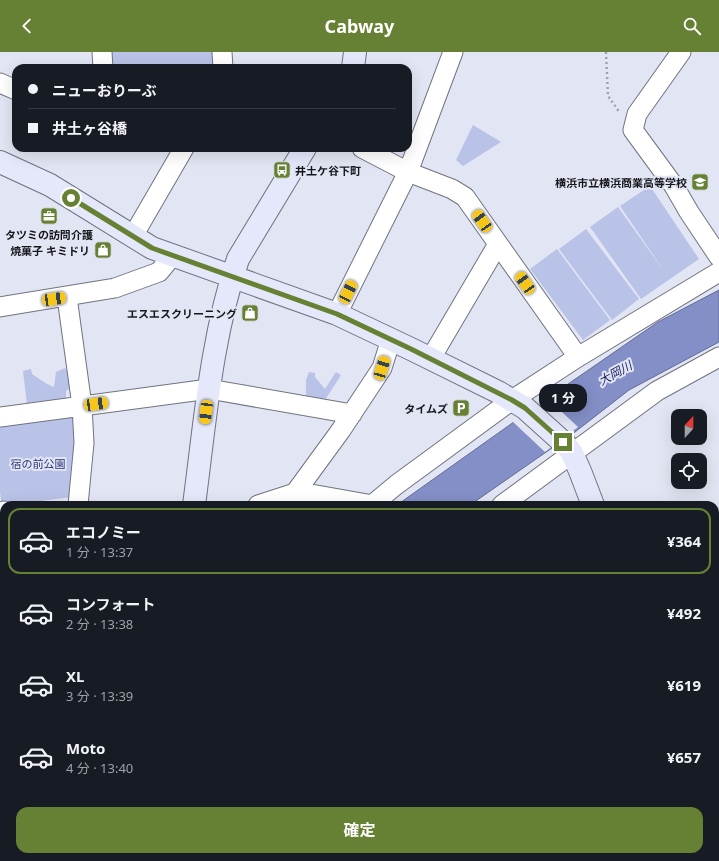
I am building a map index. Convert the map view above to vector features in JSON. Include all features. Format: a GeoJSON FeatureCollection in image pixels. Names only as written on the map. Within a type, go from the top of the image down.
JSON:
{"type":"FeatureCollection","features":[{"type":"Feature","properties":{"kind":"street"},"geometry":{"type":"LineString","coordinates":[[102,52],[103,64]]}},
{"type":"Feature","properties":{"kind":"street"},"geometry":{"type":"LineString","coordinates":[[222,52],[222,64]]}},
{"type":"Feature","properties":{"kind":"street"},"geometry":{"type":"LineString","coordinates":[[354,64],[355,52]]}},
{"type":"Feature","properties":{"kind":"street"},"geometry":{"type":"LineString","coordinates":[[337,314],[408,172],[452,52]]}},
{"type":"Feature","properties":{"kind":"street"},"geometry":{"type":"LineString","coordinates":[[681,52],[637,114],[633,130],[674,186],[689,212],[719,257]]}},
{"type":"Feature","properties":{"kind":"street"},"geometry":{"type":"LineString","coordinates":[[0,83],[12,88]]}},
{"type":"Feature","properties":{"kind":"street"},"geometry":{"type":"LineString","coordinates":[[134,236],[182,152]]}},
{"type":"Feature","properties":{"kind":"street"},"geometry":{"type":"LineString","coordinates":[[195,501],[209,389],[222,315],[232,277],[238,259],[303,152]]}},
{"type":"Feature","properties":{"kind":"street"},"geometry":{"type":"LineString","coordinates":[[370,152],[408,172],[452,189],[465,197],[578,357]]}},
{"type":"Feature","properties":{"kind":"street"},"geometry":{"type":"LineString","coordinates":[[0,162],[50,185],[152,248],[337,314],[431,358],[518,404],[568,448],[580,471],[591,501]]}},
{"type":"Feature","properties":{"kind":"street"},"geometry":{"type":"LineString","coordinates":[[431,358],[498,244]]}},
{"type":"Feature","properties":{"kind":"street"},"geometry":{"type":"LineString","coordinates":[[0,307],[115,288],[159,272],[173,255]]}},
{"type":"Feature","properties":{"kind":"street"},"geometry":{"type":"LineString","coordinates":[[378,501],[396,485],[518,404],[578,357],[719,272]]}},
{"type":"Feature","properties":{"kind":"street"},"geometry":{"type":"LineString","coordinates":[[67,297],[82,406],[84,443],[73,501]]}},
{"type":"Feature","properties":{"kind":"street"},"geometry":{"type":"LineString","coordinates":[[295,493],[352,414],[382,368],[391,339]]}},
{"type":"Feature","properties":{"kind":"street"},"geometry":{"type":"LineString","coordinates":[[507,501],[568,448],[657,391],[719,357]]}},
{"type":"Feature","properties":{"kind":"street"},"geometry":{"type":"LineString","coordinates":[[0,417],[209,389],[352,414]]}},
{"type":"Feature","properties":{"kind":"street"},"geometry":{"type":"LineString","coordinates":[[270,501],[295,493],[311,494],[350,501]]}},
{"type":"Feature","properties":{"kind":"path"},"geometry":{"type":"LineString","coordinates":[[606,52],[608,96],[633,130]]}},
{"type":"Feature","properties":{"kind":"green space"},"geometry":{"type":"Polygon","coordinates":[[[107,52],[216,52],[217,64],[108,64],[107,52]]]}},
{"type":"Feature","properties":{"kind":"green space"},"geometry":{"type":"Polygon","coordinates":[[[473,125],[501,142],[463,166],[456,160],[473,125]]]}},
{"type":"Feature","properties":{"kind":"green space"},"geometry":{"type":"Polygon","coordinates":[[[650,186],[699,259],[641,299],[590,227],[618,207],[666,274],[620,206],[650,186]]]}},
{"type":"Feature","properties":{"kind":"green space"},"geometry":{"type":"Polygon","coordinates":[[[586,229],[639,299],[612,320],[559,249],[586,229]]]}},
{"type":"Feature","properties":{"kind":"green space"},"geometry":{"type":"Polygon","coordinates":[[[557,249],[610,320],[583,340],[530,269],[557,249]]]}},
{"type":"Feature","properties":{"kind":"green space"},"geometry":{"type":"Polygon","coordinates":[[[65,368],[70,374],[71,387],[66,391],[66,402],[27,405],[23,371],[31,369],[32,374],[54,387],[56,372],[65,368]]]}},
{"type":"Feature","properties":{"kind":"green space"},"geometry":{"type":"Polygon","coordinates":[[[309,372],[315,373],[315,377],[325,389],[336,372],[341,375],[325,400],[306,399],[306,380],[309,372]]]}},
{"type":"Feature","properties":{"kind":"green space","name":"宿の前公園"},"geometry":{"type":"Polygon","coordinates":[[[73,416],[79,446],[72,497],[41,501],[1,501],[0,427],[73,416]]]}},
{"type":"Feature","properties":{"kind":"water","name":"大岡川"},"geometry":{"type":"Polygon","coordinates":[[[719,290],[719,342],[629,390],[575,432],[476,501],[403,501],[542,402],[658,322],[719,290]]]}},
{"type":"Feature","properties":{"kind":"pier"},"geometry":{"type":"Polygon","coordinates":[[[546,397],[578,427],[545,452],[512,421],[546,397]]]}},
{"type":"Feature","properties":{"kind":"place","name":"井土ケ谷下町"},"geometry":{"type":"Point","coordinates":[282,170]}},
{"type":"Feature","properties":{"kind":"place","name":"横浜市立横浜商業高等学校"},"geometry":{"type":"Point","coordinates":[700,182]}},
{"type":"Feature","properties":{"kind":"place","name":"タツミの訪問介護"},"geometry":{"type":"Point","coordinates":[49,216]}},
{"type":"Feature","properties":{"kind":"place","name":"焼菓子 キミドリ"},"geometry":{"type":"Point","coordinates":[103,250]}},
{"type":"Feature","properties":{"kind":"place","name":"エスエスクリーニング"},"geometry":{"type":"Point","coordinates":[250,313]}},
{"type":"Feature","properties":{"kind":"place","name":"タイムズ"},"geometry":{"type":"Point","coordinates":[461,408]}},
{"type":"Feature","properties":{"kind":"route"},"geometry":{"type":"LineString","coordinates":[[71,198],[152,248],[337,314],[498,392],[525,408],[563,442]]}}]}
